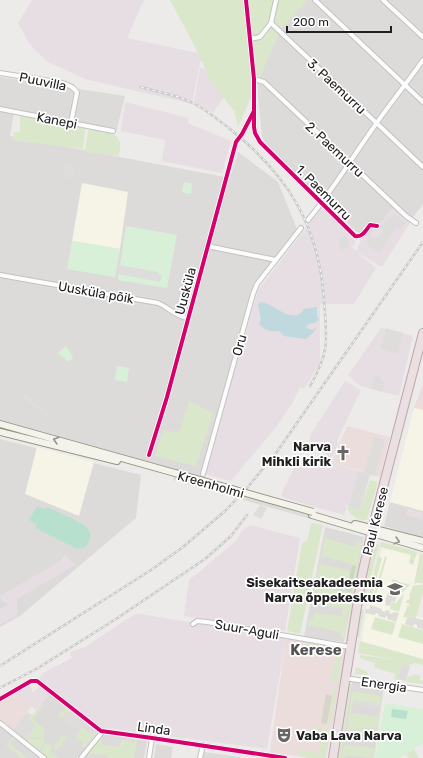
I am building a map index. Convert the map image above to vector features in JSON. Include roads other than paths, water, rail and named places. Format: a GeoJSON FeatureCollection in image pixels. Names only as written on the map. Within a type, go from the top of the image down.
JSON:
{"type":"FeatureCollection","features":[{"type":"Feature","properties":{"kind":"highway","name":"Paul Kerese"},"geometry":{"type":"LineString","coordinates":[[333,758],[361,580],[372,531],[423,333]]}},
{"type":"Feature","properties":{"kind":"main road","name":"Kreenholmi"},"geometry":{"type":"LineString","coordinates":[[0,424],[372,531],[423,548]]}},
{"type":"Feature","properties":{"kind":"main road","name":"Kreenholmi"},"geometry":{"type":"LineString","coordinates":[[0,432],[174,475]]}},
{"type":"Feature","properties":{"kind":"main road","name":"Kreenholmi"},"geometry":{"type":"LineString","coordinates":[[372,531],[423,541]]}},
{"type":"Feature","properties":{"kind":"street"},"geometry":{"type":"LineString","coordinates":[[246,0],[254,79],[254,111]]}},
{"type":"Feature","properties":{"kind":"street"},"geometry":{"type":"LineString","coordinates":[[250,38],[260,37],[271,23],[276,0]]}},
{"type":"Feature","properties":{"kind":"street"},"geometry":{"type":"LineString","coordinates":[[315,0],[423,102]]}},
{"type":"Feature","properties":{"kind":"street"},"geometry":{"type":"LineString","coordinates":[[383,0],[423,37]]}},
{"type":"Feature","properties":{"kind":"street","name":"3. Paemurru"},"geometry":{"type":"LineString","coordinates":[[271,23],[423,166]]}},
{"type":"Feature","properties":{"kind":"street"},"geometry":{"type":"LineString","coordinates":[[308,220],[321,204],[423,60]]}},
{"type":"Feature","properties":{"kind":"street","name":"Puuvilla"},"geometry":{"type":"LineString","coordinates":[[0,73],[63,83],[72,87],[77,92],[71,123]]}},
{"type":"Feature","properties":{"kind":"street","name":"2. Paemurru"},"geometry":{"type":"LineString","coordinates":[[254,79],[259,79],[264,82],[406,216],[416,223]]}},
{"type":"Feature","properties":{"kind":"street","name":"Kanepi"},"geometry":{"type":"LineString","coordinates":[[0,109],[113,131]]}},
{"type":"Feature","properties":{"kind":"street","name":"Uusküla"},"geometry":{"type":"LineString","coordinates":[[149,455],[165,404],[187,318],[236,142],[254,111]]}},
{"type":"Feature","properties":{"kind":"street","name":"1. Paemurru"},"geometry":{"type":"LineString","coordinates":[[254,111],[255,133],[260,142],[355,236],[358,237],[362,235],[370,225],[377,226]]}},
{"type":"Feature","properties":{"kind":"street","name":"Oru"},"geometry":{"type":"LineString","coordinates":[[203,474],[253,294],[258,284],[301,228]]}},
{"type":"Feature","properties":{"kind":"street"},"geometry":{"type":"LineString","coordinates":[[207,246],[276,260]]}},
{"type":"Feature","properties":{"kind":"street","name":"Uusküla põik"},"geometry":{"type":"LineString","coordinates":[[0,275],[158,303],[177,316],[187,318]]}},
{"type":"Feature","properties":{"kind":"street","name":"Suur-Aguli"},"geometry":{"type":"LineString","coordinates":[[193,624],[197,620],[350,647]]}},
{"type":"Feature","properties":{"kind":"street","name":"Energia"},"geometry":{"type":"LineString","coordinates":[[345,678],[423,690]]}},
{"type":"Feature","properties":{"kind":"street","name":"Linda"},"geometry":{"type":"LineString","coordinates":[[0,699],[31,681],[37,681],[97,730],[202,745],[267,757],[285,758]]}},
{"type":"Feature","properties":{"kind":"street"},"geometry":{"type":"LineString","coordinates":[[0,723],[44,758]]}},
{"type":"Feature","properties":{"kind":"street"},"geometry":{"type":"LineString","coordinates":[[81,758],[102,731]]}},
{"type":"Feature","properties":{"kind":"street"},"geometry":{"type":"LineString","coordinates":[[149,758],[152,738]]}},
{"type":"Feature","properties":{"kind":"street"},"geometry":{"type":"LineString","coordinates":[[200,758],[202,745]]}},
{"type":"Feature","properties":{"kind":"water"},"geometry":{"type":"Polygon","coordinates":[[[260,302],[294,316],[299,314],[304,309],[317,307],[317,316],[319,319],[315,323],[306,326],[307,328],[313,330],[316,327],[315,331],[306,339],[284,336],[279,331],[270,331],[265,329],[259,323],[261,320],[258,305],[260,302]]]}},
{"type":"Feature","properties":{"kind":"railway"},"geometry":{"type":"LineString","coordinates":[[141,87],[187,100],[212,115],[251,147],[269,165],[297,204],[308,226],[316,249],[321,274],[326,325],[326,345],[324,354],[321,364],[310,386]]}},
{"type":"Feature","properties":{"kind":"railway"},"geometry":{"type":"LineString","coordinates":[[0,666],[151,570],[183,547],[225,511],[247,488],[276,453],[423,242]]}},
{"type":"Feature","properties":{"kind":"railway"},"geometry":{"type":"LineString","coordinates":[[0,688],[38,668],[116,619],[205,559],[231,536],[247,515]]}},
{"type":"Feature","properties":{"kind":"place","name":"Narva Mihkli kirik"},"geometry":{"type":"Point","coordinates":[343,453]}},
{"type":"Feature","properties":{"kind":"place","name":"Sisekaitseakadeemia Narva õppekeskus"},"geometry":{"type":"Point","coordinates":[395,589]}},
{"type":"Feature","properties":{"kind":"place","name":"Vaba Lava Narva"},"geometry":{"type":"Point","coordinates":[284,735]}},
{"type":"Feature","properties":{"kind":"district","name":"Kerese"},"geometry":{"type":"Point","coordinates":[316,650]}}]}
